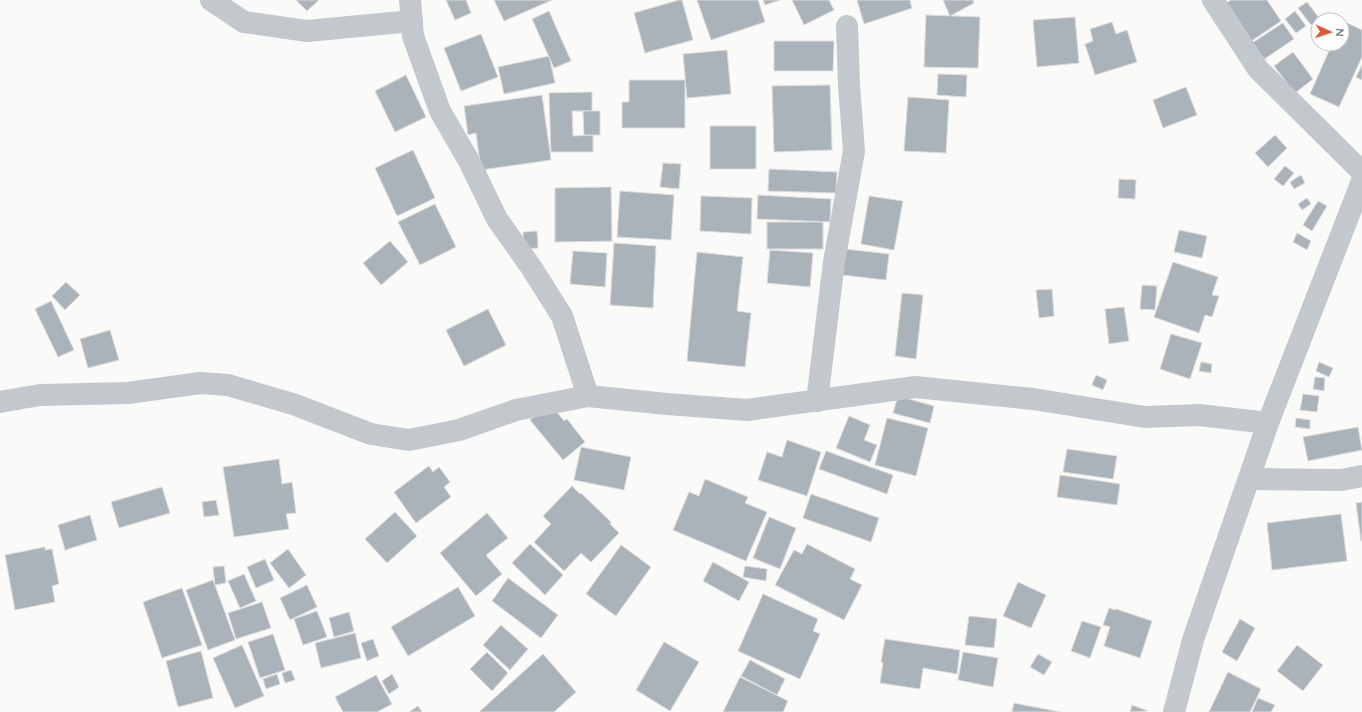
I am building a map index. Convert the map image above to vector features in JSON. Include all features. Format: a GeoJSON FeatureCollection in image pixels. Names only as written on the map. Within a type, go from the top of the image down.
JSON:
{"type":"FeatureCollection","features":[{"type":"Feature","properties":{"kind":"street"},"geometry":{"type":"LineString","coordinates":[[211,0],[244,22],[307,31],[412,21]]}},
{"type":"Feature","properties":{"kind":"street"},"geometry":{"type":"LineString","coordinates":[[410,0],[413,36],[440,111],[468,161],[497,219],[531,267],[562,316],[588,396]]}},
{"type":"Feature","properties":{"kind":"street"},"geometry":{"type":"LineString","coordinates":[[1213,0],[1258,69],[1362,172]]}},
{"type":"Feature","properties":{"kind":"street"},"geometry":{"type":"LineString","coordinates":[[817,401],[834,262],[854,152],[849,85],[847,26]]}},
{"type":"Feature","properties":{"kind":"street"},"geometry":{"type":"LineString","coordinates":[[1174,712],[1193,640],[1268,423],[1362,181]]}},
{"type":"Feature","properties":{"kind":"street"},"geometry":{"type":"LineString","coordinates":[[0,402],[40,395],[128,393],[200,383],[228,385],[293,404],[371,434],[410,440],[459,430],[516,410],[588,396],[748,410],[915,387],[1033,399],[1145,417],[1199,415],[1268,423]]}},
{"type":"Feature","properties":{"kind":"street"},"geometry":{"type":"LineString","coordinates":[[1249,479],[1341,480],[1362,476]]}},
{"type":"Feature","properties":{"kind":"building"},"geometry":{"type":"Polygon","coordinates":[[[296,0],[319,0],[307,11],[296,0]]]}},
{"type":"Feature","properties":{"kind":"building"},"geometry":{"type":"Polygon","coordinates":[[[446,0],[466,0],[471,13],[455,20],[446,0]]]}},
{"type":"Feature","properties":{"kind":"building"},"geometry":{"type":"Polygon","coordinates":[[[494,0],[552,0],[504,21],[494,0]]]}},
{"type":"Feature","properties":{"kind":"building"},"geometry":{"type":"Polygon","coordinates":[[[682,0],[693,40],[645,53],[634,13],[682,0]]]}},
{"type":"Feature","properties":{"kind":"building"},"geometry":{"type":"Polygon","coordinates":[[[697,0],[758,0],[765,22],[711,40],[697,0]]]}},
{"type":"Feature","properties":{"kind":"building"},"geometry":{"type":"Polygon","coordinates":[[[763,0],[780,0],[765,5],[763,0]]]}},
{"type":"Feature","properties":{"kind":"building"},"geometry":{"type":"Polygon","coordinates":[[[792,0],[829,0],[834,10],[804,25],[792,0]]]}},
{"type":"Feature","properties":{"kind":"building"},"geometry":{"type":"Polygon","coordinates":[[[857,0],[910,0],[912,8],[864,24],[857,0]]]}},
{"type":"Feature","properties":{"kind":"building"},"geometry":{"type":"Polygon","coordinates":[[[943,0],[973,0],[974,3],[950,16],[943,0]]]}},
{"type":"Feature","properties":{"kind":"building"},"geometry":{"type":"Polygon","coordinates":[[[1231,0],[1267,0],[1281,21],[1250,42],[1225,4],[1231,0]]]}},
{"type":"Feature","properties":{"kind":"building"},"geometry":{"type":"Polygon","coordinates":[[[1307,2],[1314,12],[1310,12],[1310,24],[1298,8],[1307,2]]]}},
{"type":"Feature","properties":{"kind":"building"},"geometry":{"type":"Polygon","coordinates":[[[549,11],[571,61],[554,68],[532,19],[549,11]]]}},
{"type":"Feature","properties":{"kind":"building"},"geometry":{"type":"Polygon","coordinates":[[[1295,11],[1306,26],[1296,33],[1285,19],[1295,11]]]}},
{"type":"Feature","properties":{"kind":"building"},"geometry":{"type":"Polygon","coordinates":[[[926,15],[980,17],[978,68],[924,67],[926,15]]]}},
{"type":"Feature","properties":{"kind":"building"},"geometry":{"type":"Polygon","coordinates":[[[1075,17],[1079,63],[1037,67],[1033,20],[1075,17]]]}},
{"type":"Feature","properties":{"kind":"building"},"geometry":{"type":"Polygon","coordinates":[[[1112,22],[1116,34],[1127,30],[1137,62],[1095,75],[1085,44],[1093,41],[1090,29],[1112,22]]]}},
{"type":"Feature","properties":{"kind":"building"},"geometry":{"type":"Polygon","coordinates":[[[1283,23],[1294,39],[1263,60],[1252,43],[1283,23]]]}},
{"type":"Feature","properties":{"kind":"building"},"geometry":{"type":"Polygon","coordinates":[[[1350,24],[1362,30],[1362,57],[1339,107],[1310,94],[1328,52],[1350,52],[1350,24]]]}},
{"type":"Feature","properties":{"kind":"building"},"geometry":{"type":"Polygon","coordinates":[[[481,34],[498,77],[461,91],[444,48],[481,34]]]}},
{"type":"Feature","properties":{"kind":"building"},"geometry":{"type":"Polygon","coordinates":[[[774,41],[834,41],[833,71],[774,71],[774,41]]]}},
{"type":"Feature","properties":{"kind":"building"},"geometry":{"type":"Polygon","coordinates":[[[727,50],[731,94],[687,98],[683,54],[727,50]]]}},
{"type":"Feature","properties":{"kind":"building"},"geometry":{"type":"Polygon","coordinates":[[[1293,52],[1313,79],[1295,93],[1274,66],[1293,52]]]}},
{"type":"Feature","properties":{"kind":"building"},"geometry":{"type":"Polygon","coordinates":[[[549,56],[555,83],[504,94],[498,67],[549,56]]]}},
{"type":"Feature","properties":{"kind":"building"},"geometry":{"type":"Polygon","coordinates":[[[1362,65],[1362,80],[1356,77],[1362,65]]]}},
{"type":"Feature","properties":{"kind":"building"},"geometry":{"type":"Polygon","coordinates":[[[938,74],[967,75],[966,97],[937,95],[938,74]]]}},
{"type":"Feature","properties":{"kind":"building"},"geometry":{"type":"Polygon","coordinates":[[[406,75],[426,117],[395,132],[375,91],[406,75]]]}},
{"type":"Feature","properties":{"kind":"building"},"geometry":{"type":"Polygon","coordinates":[[[629,80],[685,80],[685,128],[622,128],[622,102],[629,102],[629,80]]]}},
{"type":"Feature","properties":{"kind":"building"},"geometry":{"type":"Polygon","coordinates":[[[830,85],[832,150],[774,152],[772,86],[830,85]]]}},
{"type":"Feature","properties":{"kind":"building"},"geometry":{"type":"Polygon","coordinates":[[[1186,87],[1197,115],[1163,128],[1153,100],[1186,87]]]}},
{"type":"Feature","properties":{"kind":"building"},"geometry":{"type":"Polygon","coordinates":[[[592,92],[592,111],[572,111],[573,136],[593,135],[593,152],[551,152],[549,93],[592,92]]]}},
{"type":"Feature","properties":{"kind":"building"},"geometry":{"type":"Polygon","coordinates":[[[542,95],[551,160],[481,170],[476,133],[468,135],[464,106],[542,95]]]}},
{"type":"Feature","properties":{"kind":"building"},"geometry":{"type":"Polygon","coordinates":[[[908,97],[949,100],[946,153],[904,151],[908,97]]]}},
{"type":"Feature","properties":{"kind":"building"},"geometry":{"type":"Polygon","coordinates":[[[583,111],[600,111],[600,135],[584,135],[583,111]]]}},
{"type":"Feature","properties":{"kind":"building"},"geometry":{"type":"Polygon","coordinates":[[[710,126],[756,126],[756,169],[710,169],[710,126]]]}},
{"type":"Feature","properties":{"kind":"building"},"geometry":{"type":"Polygon","coordinates":[[[1275,135],[1287,148],[1268,167],[1255,153],[1275,135]]]}},
{"type":"Feature","properties":{"kind":"building"},"geometry":{"type":"Polygon","coordinates":[[[413,150],[435,198],[397,216],[375,168],[413,150]]]}},
{"type":"Feature","properties":{"kind":"building"},"geometry":{"type":"Polygon","coordinates":[[[663,163],[681,164],[679,189],[660,187],[663,163]]]}},
{"type":"Feature","properties":{"kind":"building"},"geometry":{"type":"Polygon","coordinates":[[[1285,166],[1294,173],[1283,186],[1274,179],[1285,166]]]}},
{"type":"Feature","properties":{"kind":"building"},"geometry":{"type":"Polygon","coordinates":[[[769,169],[837,172],[836,193],[768,191],[769,169]]]}},
{"type":"Feature","properties":{"kind":"building"},"geometry":{"type":"Polygon","coordinates":[[[1301,175],[1305,183],[1294,189],[1290,182],[1301,175]]]}},
{"type":"Feature","properties":{"kind":"building"},"geometry":{"type":"Polygon","coordinates":[[[1119,179],[1136,180],[1135,199],[1118,198],[1119,179]]]}},
{"type":"Feature","properties":{"kind":"building"},"geometry":{"type":"Polygon","coordinates":[[[611,187],[612,241],[555,242],[555,188],[611,187]]]}},
{"type":"Feature","properties":{"kind":"building"},"geometry":{"type":"Polygon","coordinates":[[[620,191],[674,195],[671,240],[617,237],[620,191]]]}},
{"type":"Feature","properties":{"kind":"building"},"geometry":{"type":"Polygon","coordinates":[[[758,195],[831,199],[830,222],[757,219],[758,195]]]}},
{"type":"Feature","properties":{"kind":"building"},"geometry":{"type":"Polygon","coordinates":[[[701,196],[752,198],[751,234],[700,231],[701,196]]]}},
{"type":"Feature","properties":{"kind":"building"},"geometry":{"type":"Polygon","coordinates":[[[869,196],[903,201],[894,250],[861,244],[869,196]]]}},
{"type":"Feature","properties":{"kind":"building"},"geometry":{"type":"Polygon","coordinates":[[[1307,198],[1311,204],[1302,210],[1298,204],[1307,198]]]}},
{"type":"Feature","properties":{"kind":"building"},"geometry":{"type":"Polygon","coordinates":[[[1318,201],[1327,206],[1312,231],[1303,225],[1318,201]]]}},
{"type":"Feature","properties":{"kind":"building"},"geometry":{"type":"Polygon","coordinates":[[[435,204],[456,247],[420,265],[398,222],[435,204]]]}},
{"type":"Feature","properties":{"kind":"building"},"geometry":{"type":"Polygon","coordinates":[[[767,222],[823,222],[823,249],[767,249],[767,222]]]}},
{"type":"Feature","properties":{"kind":"building"},"geometry":{"type":"Polygon","coordinates":[[[1179,230],[1207,236],[1202,258],[1174,252],[1179,230]]]}},
{"type":"Feature","properties":{"kind":"building"},"geometry":{"type":"Polygon","coordinates":[[[537,231],[538,248],[524,249],[523,232],[537,231]]]}},
{"type":"Feature","properties":{"kind":"building"},"geometry":{"type":"Polygon","coordinates":[[[1297,233],[1311,241],[1307,250],[1293,242],[1297,233]]]}},
{"type":"Feature","properties":{"kind":"building"},"geometry":{"type":"Polygon","coordinates":[[[390,241],[408,262],[381,285],[363,263],[390,241]]]}},
{"type":"Feature","properties":{"kind":"building"},"geometry":{"type":"Polygon","coordinates":[[[614,243],[656,246],[653,308],[610,305],[614,243]]]}},
{"type":"Feature","properties":{"kind":"building"},"geometry":{"type":"Polygon","coordinates":[[[845,249],[889,254],[886,280],[842,275],[845,249]]]}},
{"type":"Feature","properties":{"kind":"building"},"geometry":{"type":"Polygon","coordinates":[[[770,250],[813,253],[810,287],[767,283],[770,250]]]}},
{"type":"Feature","properties":{"kind":"building"},"geometry":{"type":"Polygon","coordinates":[[[573,251],[607,253],[605,287],[570,284],[573,251]]]}},
{"type":"Feature","properties":{"kind":"building"},"geometry":{"type":"Polygon","coordinates":[[[697,252],[743,257],[737,311],[751,313],[745,367],[687,361],[697,252]]]}},
{"type":"Feature","properties":{"kind":"building"},"geometry":{"type":"Polygon","coordinates":[[[1173,262],[1218,277],[1212,295],[1219,296],[1212,317],[1205,315],[1199,333],[1154,317],[1173,262]]]}},
{"type":"Feature","properties":{"kind":"building"},"geometry":{"type":"Polygon","coordinates":[[[66,282],[80,295],[65,310],[52,296],[66,282]]]}},
{"type":"Feature","properties":{"kind":"building"},"geometry":{"type":"Polygon","coordinates":[[[1142,285],[1157,286],[1155,310],[1140,309],[1142,285]]]}},
{"type":"Feature","properties":{"kind":"building"},"geometry":{"type":"Polygon","coordinates":[[[1052,289],[1054,316],[1039,318],[1036,290],[1052,289]]]}},
{"type":"Feature","properties":{"kind":"building"},"geometry":{"type":"Polygon","coordinates":[[[902,293],[923,295],[916,359],[895,356],[902,293]]]}},
{"type":"Feature","properties":{"kind":"building"},"geometry":{"type":"Polygon","coordinates":[[[51,301],[74,350],[58,357],[35,309],[51,301]]]}},
{"type":"Feature","properties":{"kind":"building"},"geometry":{"type":"Polygon","coordinates":[[[1124,307],[1129,341],[1109,344],[1105,309],[1124,307]]]}},
{"type":"Feature","properties":{"kind":"building"},"geometry":{"type":"Polygon","coordinates":[[[488,309],[506,345],[464,366],[446,330],[488,309]]]}},
{"type":"Feature","properties":{"kind":"building"},"geometry":{"type":"Polygon","coordinates":[[[110,330],[119,360],[88,368],[80,339],[110,330]]]}},
{"type":"Feature","properties":{"kind":"building"},"geometry":{"type":"Polygon","coordinates":[[[1171,334],[1202,343],[1190,379],[1160,369],[1171,334]]]}},
{"type":"Feature","properties":{"kind":"building"},"geometry":{"type":"Polygon","coordinates":[[[1201,362],[1212,364],[1211,373],[1199,371],[1201,362]]]}},
{"type":"Feature","properties":{"kind":"building"},"geometry":{"type":"Polygon","coordinates":[[[1319,362],[1333,368],[1329,377],[1316,371],[1319,362]]]}},
{"type":"Feature","properties":{"kind":"building"},"geometry":{"type":"Polygon","coordinates":[[[1096,375],[1107,380],[1103,390],[1092,385],[1096,375]]]}},
{"type":"Feature","properties":{"kind":"building"},"geometry":{"type":"Polygon","coordinates":[[[1315,377],[1325,378],[1324,391],[1313,389],[1315,377]]]}},
{"type":"Feature","properties":{"kind":"building"},"geometry":{"type":"Polygon","coordinates":[[[1303,394],[1319,396],[1317,412],[1300,410],[1303,394]]]}},
{"type":"Feature","properties":{"kind":"building"},"geometry":{"type":"Polygon","coordinates":[[[898,396],[934,406],[930,423],[893,413],[898,396]]]}},
{"type":"Feature","properties":{"kind":"building"},"geometry":{"type":"Polygon","coordinates":[[[550,403],[564,421],[567,419],[585,442],[563,460],[530,420],[550,403]]]}},
{"type":"Feature","properties":{"kind":"building"},"geometry":{"type":"Polygon","coordinates":[[[849,416],[870,425],[864,440],[877,445],[870,462],[836,448],[849,416]]]}},
{"type":"Feature","properties":{"kind":"building"},"geometry":{"type":"Polygon","coordinates":[[[887,418],[928,428],[916,476],[875,465],[887,418]]]}},
{"type":"Feature","properties":{"kind":"building"},"geometry":{"type":"Polygon","coordinates":[[[1296,418],[1310,420],[1310,429],[1295,427],[1296,418]]]}},
{"type":"Feature","properties":{"kind":"building"},"geometry":{"type":"Polygon","coordinates":[[[1358,427],[1362,450],[1308,461],[1303,437],[1358,427]]]}},
{"type":"Feature","properties":{"kind":"building"},"geometry":{"type":"Polygon","coordinates":[[[787,440],[821,452],[807,496],[758,480],[767,452],[782,457],[787,440]]]}},
{"type":"Feature","properties":{"kind":"building"},"geometry":{"type":"Polygon","coordinates":[[[581,447],[631,457],[624,490],[574,480],[581,447]]]}},
{"type":"Feature","properties":{"kind":"building"},"geometry":{"type":"Polygon","coordinates":[[[1067,449],[1117,456],[1113,479],[1063,472],[1067,449]]]}},
{"type":"Feature","properties":{"kind":"building"},"geometry":{"type":"Polygon","coordinates":[[[826,451],[893,475],[887,494],[819,469],[826,451]]]}},
{"type":"Feature","properties":{"kind":"building"},"geometry":{"type":"Polygon","coordinates":[[[279,459],[282,484],[292,482],[296,513],[286,514],[289,529],[234,537],[223,467],[279,459]]]}},
{"type":"Feature","properties":{"kind":"building"},"geometry":{"type":"Polygon","coordinates":[[[429,466],[433,472],[439,467],[450,482],[444,487],[451,497],[416,523],[394,492],[429,466]]]}},
{"type":"Feature","properties":{"kind":"building"},"geometry":{"type":"Polygon","coordinates":[[[1060,475],[1120,484],[1117,505],[1057,497],[1060,475]]]}},
{"type":"Feature","properties":{"kind":"building"},"geometry":{"type":"Polygon","coordinates":[[[705,479],[748,497],[745,503],[767,512],[746,561],[673,530],[689,492],[699,496],[705,479]]]}},
{"type":"Feature","properties":{"kind":"building"},"geometry":{"type":"Polygon","coordinates":[[[572,486],[611,522],[610,524],[619,533],[591,562],[581,553],[564,571],[534,542],[551,524],[543,516],[572,486]]]}},
{"type":"Feature","properties":{"kind":"building"},"geometry":{"type":"Polygon","coordinates":[[[162,487],[170,513],[119,528],[111,502],[162,487]]]}},
{"type":"Feature","properties":{"kind":"building"},"geometry":{"type":"Polygon","coordinates":[[[811,494],[879,518],[871,542],[803,518],[811,494]]]}},
{"type":"Feature","properties":{"kind":"building"},"geometry":{"type":"Polygon","coordinates":[[[216,500],[219,515],[204,517],[202,502],[216,500]]]}},
{"type":"Feature","properties":{"kind":"building"},"geometry":{"type":"Polygon","coordinates":[[[1362,502],[1362,541],[1361,541],[1356,503],[1362,502]]]}},
{"type":"Feature","properties":{"kind":"building"},"geometry":{"type":"Polygon","coordinates":[[[395,512],[417,536],[387,563],[365,539],[395,512]]]}},
{"type":"Feature","properties":{"kind":"building"},"geometry":{"type":"Polygon","coordinates":[[[487,513],[508,538],[486,555],[502,574],[476,596],[440,553],[487,513]]]}},
{"type":"Feature","properties":{"kind":"building"},"geometry":{"type":"Polygon","coordinates":[[[1341,514],[1347,561],[1272,570],[1267,523],[1341,514]]]}},
{"type":"Feature","properties":{"kind":"building"},"geometry":{"type":"Polygon","coordinates":[[[90,515],[97,540],[65,550],[58,525],[90,515]]]}},
{"type":"Feature","properties":{"kind":"building"},"geometry":{"type":"Polygon","coordinates":[[[769,517],[796,528],[780,569],[753,558],[769,517]]]}},
{"type":"Feature","properties":{"kind":"building"},"geometry":{"type":"Polygon","coordinates":[[[530,544],[563,575],[545,595],[512,563],[530,544]]]}},
{"type":"Feature","properties":{"kind":"building"},"geometry":{"type":"Polygon","coordinates":[[[807,544],[855,569],[850,579],[862,585],[844,620],[775,585],[794,550],[802,554],[807,544]]]}},
{"type":"Feature","properties":{"kind":"building"},"geometry":{"type":"Polygon","coordinates":[[[621,545],[651,567],[616,616],[586,594],[621,545]]]}},
{"type":"Feature","properties":{"kind":"building"},"geometry":{"type":"Polygon","coordinates":[[[45,547],[45,550],[52,549],[59,584],[52,586],[55,602],[15,610],[5,555],[45,547]]]}},
{"type":"Feature","properties":{"kind":"building"},"geometry":{"type":"Polygon","coordinates":[[[288,549],[306,575],[289,588],[270,563],[288,549]]]}},
{"type":"Feature","properties":{"kind":"building"},"geometry":{"type":"Polygon","coordinates":[[[265,559],[274,580],[256,588],[247,567],[265,559]]]}},
{"type":"Feature","properties":{"kind":"building"},"geometry":{"type":"Polygon","coordinates":[[[713,562],[749,582],[739,601],[703,581],[713,562]]]}},
{"type":"Feature","properties":{"kind":"building"},"geometry":{"type":"Polygon","coordinates":[[[224,566],[226,583],[215,585],[213,567],[224,566]]]}},
{"type":"Feature","properties":{"kind":"building"},"geometry":{"type":"Polygon","coordinates":[[[745,566],[767,569],[766,581],[743,577],[745,566]]]}},
{"type":"Feature","properties":{"kind":"building"},"geometry":{"type":"Polygon","coordinates":[[[244,574],[256,601],[240,608],[228,581],[244,574]]]}},
{"type":"Feature","properties":{"kind":"building"},"geometry":{"type":"Polygon","coordinates":[[[508,578],[558,615],[541,638],[492,601],[508,578]]]}},
{"type":"Feature","properties":{"kind":"building"},"geometry":{"type":"Polygon","coordinates":[[[213,580],[235,640],[208,650],[186,590],[213,580]]]}},
{"type":"Feature","properties":{"kind":"building"},"geometry":{"type":"Polygon","coordinates":[[[1018,582],[1046,595],[1031,628],[1003,616],[1018,582]]]}},
{"type":"Feature","properties":{"kind":"building"},"geometry":{"type":"Polygon","coordinates":[[[307,585],[317,607],[290,620],[280,598],[307,585]]]}},
{"type":"Feature","properties":{"kind":"building"},"geometry":{"type":"Polygon","coordinates":[[[458,587],[475,616],[408,656],[391,627],[458,587]]]}},
{"type":"Feature","properties":{"kind":"building"},"geometry":{"type":"Polygon","coordinates":[[[182,588],[202,645],[162,658],[143,602],[182,588]]]}},
{"type":"Feature","properties":{"kind":"building"},"geometry":{"type":"Polygon","coordinates":[[[763,594],[818,619],[813,631],[820,634],[800,679],[738,651],[763,594]]]}},
{"type":"Feature","properties":{"kind":"building"},"geometry":{"type":"Polygon","coordinates":[[[262,602],[271,628],[236,639],[228,613],[262,602]]]}},
{"type":"Feature","properties":{"kind":"building"},"geometry":{"type":"Polygon","coordinates":[[[1109,608],[1152,621],[1140,658],[1104,646],[1110,627],[1103,625],[1109,608]]]}},
{"type":"Feature","properties":{"kind":"building"},"geometry":{"type":"Polygon","coordinates":[[[317,611],[327,637],[303,645],[294,619],[317,611]]]}},
{"type":"Feature","properties":{"kind":"building"},"geometry":{"type":"Polygon","coordinates":[[[349,612],[354,631],[334,637],[329,618],[349,612]]]}},
{"type":"Feature","properties":{"kind":"building"},"geometry":{"type":"Polygon","coordinates":[[[969,616],[997,619],[994,648],[965,645],[969,616]]]}},
{"type":"Feature","properties":{"kind":"building"},"geometry":{"type":"Polygon","coordinates":[[[1240,619],[1255,628],[1237,661],[1222,652],[1240,619]]]}},
{"type":"Feature","properties":{"kind":"building"},"geometry":{"type":"Polygon","coordinates":[[[1082,621],[1101,627],[1090,658],[1071,651],[1082,621]]]}},
{"type":"Feature","properties":{"kind":"building"},"geometry":{"type":"Polygon","coordinates":[[[501,625],[528,649],[510,670],[483,645],[501,625]]]}},
{"type":"Feature","properties":{"kind":"building"},"geometry":{"type":"Polygon","coordinates":[[[355,633],[361,658],[321,668],[315,643],[355,633]]]}},
{"type":"Feature","properties":{"kind":"building"},"geometry":{"type":"Polygon","coordinates":[[[273,634],[285,670],[260,678],[248,642],[273,634]]]}},
{"type":"Feature","properties":{"kind":"building"},"geometry":{"type":"Polygon","coordinates":[[[373,639],[379,656],[367,661],[361,643],[373,639]]]}},
{"type":"Feature","properties":{"kind":"building"},"geometry":{"type":"Polygon","coordinates":[[[885,639],[960,650],[957,674],[923,668],[920,689],[880,683],[883,663],[881,662],[885,639]]]}},
{"type":"Feature","properties":{"kind":"building"},"geometry":{"type":"Polygon","coordinates":[[[664,642],[699,662],[670,711],[636,690],[664,642]]]}},
{"type":"Feature","properties":{"kind":"building"},"geometry":{"type":"Polygon","coordinates":[[[242,645],[264,696],[235,708],[213,658],[242,645]]]}},
{"type":"Feature","properties":{"kind":"building"},"geometry":{"type":"Polygon","coordinates":[[[1297,645],[1323,665],[1303,691],[1277,671],[1297,645]]]}},
{"type":"Feature","properties":{"kind":"building"},"geometry":{"type":"Polygon","coordinates":[[[201,651],[213,698],[178,707],[166,661],[201,651]]]}},
{"type":"Feature","properties":{"kind":"building"},"geometry":{"type":"Polygon","coordinates":[[[487,652],[508,673],[492,691],[470,669],[487,652]]]}},
{"type":"Feature","properties":{"kind":"building"},"geometry":{"type":"Polygon","coordinates":[[[963,652],[998,658],[993,687],[958,680],[963,652]]]}},
{"type":"Feature","properties":{"kind":"building"},"geometry":{"type":"Polygon","coordinates":[[[543,654],[576,692],[554,712],[479,712],[543,654]]]}},
{"type":"Feature","properties":{"kind":"building"},"geometry":{"type":"Polygon","coordinates":[[[1038,654],[1052,662],[1044,675],[1030,667],[1038,654]]]}},
{"type":"Feature","properties":{"kind":"building"},"geometry":{"type":"Polygon","coordinates":[[[750,660],[785,679],[777,695],[741,676],[750,660]]]}},
{"type":"Feature","properties":{"kind":"building"},"geometry":{"type":"Polygon","coordinates":[[[291,670],[295,680],[285,683],[282,673],[291,670]]]}},
{"type":"Feature","properties":{"kind":"building"},"geometry":{"type":"Polygon","coordinates":[[[1228,672],[1261,689],[1250,712],[1209,712],[1228,672]]]}},
{"type":"Feature","properties":{"kind":"building"},"geometry":{"type":"Polygon","coordinates":[[[277,674],[280,684],[266,689],[263,679],[277,674]]]}},
{"type":"Feature","properties":{"kind":"building"},"geometry":{"type":"Polygon","coordinates":[[[392,674],[399,687],[389,694],[382,681],[392,674]]]}},
{"type":"Feature","properties":{"kind":"building"},"geometry":{"type":"Polygon","coordinates":[[[376,675],[392,704],[377,712],[343,712],[335,697],[376,675]]]}},
{"type":"Feature","properties":{"kind":"building"},"geometry":{"type":"Polygon","coordinates":[[[740,677],[788,701],[783,712],[723,712],[740,677]]]}},
{"type":"Feature","properties":{"kind":"building"},"geometry":{"type":"Polygon","coordinates":[[[1258,698],[1275,705],[1271,712],[1252,712],[1258,698]]]}},
{"type":"Feature","properties":{"kind":"building"},"geometry":{"type":"Polygon","coordinates":[[[1014,703],[1060,712],[1012,712],[1014,703]]]}},
{"type":"Feature","properties":{"kind":"building"},"geometry":{"type":"Polygon","coordinates":[[[1132,705],[1148,711],[1130,712],[1132,705]]]}},
{"type":"Feature","properties":{"kind":"building"},"geometry":{"type":"Polygon","coordinates":[[[418,706],[422,712],[409,712],[418,706]]]}}]}
